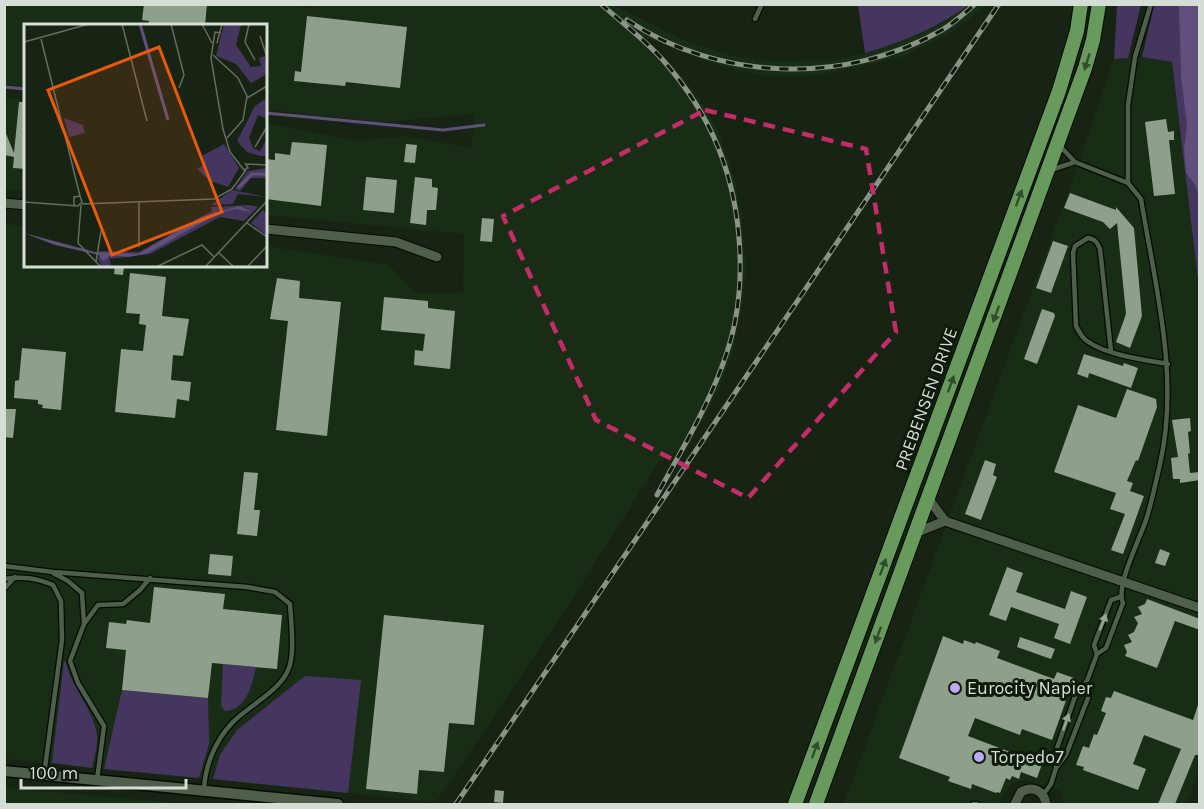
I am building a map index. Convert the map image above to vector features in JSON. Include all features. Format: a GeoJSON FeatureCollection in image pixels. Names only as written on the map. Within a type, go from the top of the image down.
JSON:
{"type":"FeatureCollection","features":[{"type":"Feature","properties":{"kind":"main road","name":"PREBENSEN DRIVE"},"geometry":{"type":"LineString","coordinates":[[795,804],[1059,91],[1077,31],[1081,4]]}},
{"type":"Feature","properties":{"kind":"main road","name":"PREBENSEN DRIVE"},"geometry":{"type":"LineString","coordinates":[[816,804],[1085,68],[1093,40],[1099,4]]}},
{"type":"Feature","properties":{"kind":"street"},"geometry":{"type":"LineString","coordinates":[[4,203],[24,205]]}},
{"type":"Feature","properties":{"kind":"street"},"geometry":{"type":"LineString","coordinates":[[267,229],[396,242],[437,257]]}},
{"type":"Feature","properties":{"kind":"street"},"geometry":{"type":"LineString","coordinates":[[928,498],[945,521],[1200,608]]}},
{"type":"Feature","properties":{"kind":"street"},"geometry":{"type":"LineString","coordinates":[[915,533],[945,521]]}},
{"type":"Feature","properties":{"kind":"street"},"geometry":{"type":"LineString","coordinates":[[4,771],[338,804]]}},
{"type":"Feature","properties":{"kind":"street"},"geometry":{"type":"LineString","coordinates":[[1015,804],[1017,796],[1025,790],[1035,789],[1044,800]]}},
{"type":"Feature","properties":{"kind":"lane"},"geometry":{"type":"LineString","coordinates":[[755,19],[762,4]]}},
{"type":"Feature","properties":{"kind":"lane"},"geometry":{"type":"LineString","coordinates":[[1128,183],[1128,105],[1135,57],[1151,4]]}},
{"type":"Feature","properties":{"kind":"lane"},"geometry":{"type":"LineString","coordinates":[[1044,800],[1056,768],[1056,751],[1076,694],[1087,681],[1097,654],[1106,648],[1123,603],[1120,597],[1123,582],[1147,517],[1165,444],[1168,364],[1141,199],[1128,183],[1075,162],[1058,143]]}},
{"type":"Feature","properties":{"kind":"lane"},"geometry":{"type":"LineString","coordinates":[[1047,172],[1075,162]]}},
{"type":"Feature","properties":{"kind":"lane"},"geometry":{"type":"LineString","coordinates":[[1111,351],[1100,249],[1097,242],[1088,238],[1075,246],[1072,253],[1076,326],[1080,334],[1087,341],[1111,351],[1133,358],[1168,364]]}},
{"type":"Feature","properties":{"kind":"lane"},"geometry":{"type":"LineString","coordinates":[[4,566],[247,587],[275,592],[290,604],[291,661],[283,680],[232,723],[215,746],[205,777],[204,791]]}},
{"type":"Feature","properties":{"kind":"lane"},"geometry":{"type":"LineString","coordinates":[[39,569],[55,574],[82,594],[84,624]]}},
{"type":"Feature","properties":{"kind":"lane"},"geometry":{"type":"LineString","coordinates":[[4,589],[15,577]]}},
{"type":"Feature","properties":{"kind":"lane"},"geometry":{"type":"LineString","coordinates":[[4,579],[36,578],[53,585],[61,601],[62,640],[44,775]]}},
{"type":"Feature","properties":{"kind":"lane"},"geometry":{"type":"LineString","coordinates":[[97,780],[104,726],[78,682],[70,661],[84,624],[98,605],[123,604],[150,578]]}},
{"type":"Feature","properties":{"kind":"lane"},"geometry":{"type":"LineString","coordinates":[[1097,654],[1094,645],[1111,600],[1120,597]]}},
{"type":"Feature","properties":{"kind":"lane"},"geometry":{"type":"LineString","coordinates":[[1056,768],[1066,755],[1088,698],[1087,681]]}},
{"type":"Feature","properties":{"kind":"highlighted area"},"geometry":{"type":"Polygon","coordinates":[[[705,110],[866,149],[896,332],[748,498],[596,420],[503,216],[705,110]]]}},
{"type":"Feature","properties":{"kind":"shaded area"},"geometry":{"type":"Polygon","coordinates":[[[294,4],[308,9],[321,4],[613,5],[683,40],[734,56],[765,61],[800,61],[839,59],[865,53],[943,23],[969,5],[987,5],[948,35],[901,57],[819,75],[762,76],[714,64],[641,35],[672,64],[697,95],[717,128],[735,182],[742,219],[746,272],[741,312],[732,354],[719,388],[687,447],[658,463],[565,611],[436,802],[5,759],[4,224],[24,226],[24,267],[267,267],[267,246],[389,265],[415,293],[463,293],[464,234],[267,215],[267,123],[356,141],[405,136],[471,148],[475,114],[384,122],[267,110],[267,24],[24,24],[24,87],[5,84],[5,5],[294,4]]]}},
{"type":"Feature","properties":{"kind":"shaded area"},"geometry":{"type":"Polygon","coordinates":[[[858,4],[969,5],[919,34],[865,53],[858,4]]]}},
{"type":"Feature","properties":{"kind":"shaded area"},"geometry":{"type":"Polygon","coordinates":[[[1117,5],[1141,5],[1128,58],[1114,59],[1117,5]]]}},
{"type":"Feature","properties":{"kind":"shaded area"},"geometry":{"type":"Polygon","coordinates":[[[1154,5],[1199,5],[1199,288],[1172,62],[1142,57],[1154,5]]]}},
{"type":"Feature","properties":{"kind":"shaded area"},"geometry":{"type":"Polygon","coordinates":[[[1179,5],[1199,5],[1199,197],[1196,186],[1186,173],[1184,149],[1187,125],[1181,76],[1179,5]]]}},
{"type":"Feature","properties":{"kind":"shaded area"},"geometry":{"type":"Polygon","coordinates":[[[1142,57],[1172,62],[1200,288],[1199,773],[1185,804],[1063,804],[1061,791],[1028,780],[1013,782],[1001,798],[1000,804],[844,804],[1070,187],[1114,59],[1142,57]]]}},
{"type":"Feature","properties":{"kind":"shaded area"},"geometry":{"type":"Polygon","coordinates":[[[4,98],[24,100],[24,191],[5,189],[4,98]]]}},
{"type":"Feature","properties":{"kind":"shaded area"},"geometry":{"type":"Polygon","coordinates":[[[64,661],[95,726],[97,744],[92,768],[52,763],[64,661]]]}},
{"type":"Feature","properties":{"kind":"shaded area"},"geometry":{"type":"Polygon","coordinates":[[[223,664],[256,667],[250,688],[243,701],[232,710],[225,711],[221,705],[223,664]]]}},
{"type":"Feature","properties":{"kind":"shaded area"},"geometry":{"type":"Polygon","coordinates":[[[305,676],[361,680],[348,793],[213,779],[220,755],[237,730],[305,676]]]}},
{"type":"Feature","properties":{"kind":"shaded area"},"geometry":{"type":"Polygon","coordinates":[[[122,690],[208,698],[209,744],[199,778],[104,769],[122,690]]]}},
{"type":"Feature","properties":{"kind":"shaded area"},"geometry":{"type":"Polygon","coordinates":[[[5,788],[167,802],[191,804],[5,804],[5,788]]]}},
{"type":"Feature","properties":{"kind":"building"},"geometry":{"type":"Polygon","coordinates":[[[144,4],[207,4],[205,24],[148,24],[149,21],[142,20],[144,4]]]}},
{"type":"Feature","properties":{"kind":"building"},"geometry":{"type":"Polygon","coordinates":[[[307,16],[407,27],[400,88],[346,82],[345,86],[294,81],[295,71],[301,72],[307,16]]]}},
{"type":"Feature","properties":{"kind":"building"},"geometry":{"type":"Polygon","coordinates":[[[19,102],[24,102],[24,169],[13,168],[14,157],[4,155],[4,129],[14,153],[19,102]]]}},
{"type":"Feature","properties":{"kind":"building"},"geometry":{"type":"Polygon","coordinates":[[[1166,119],[1168,132],[1174,131],[1174,140],[1169,140],[1175,194],[1154,196],[1145,122],[1166,119]]]}},
{"type":"Feature","properties":{"kind":"building"},"geometry":{"type":"Polygon","coordinates":[[[292,142],[327,145],[321,206],[267,199],[267,159],[275,160],[275,153],[290,155],[292,142]]]}},
{"type":"Feature","properties":{"kind":"building"},"geometry":{"type":"Polygon","coordinates":[[[406,144],[417,145],[415,163],[404,162],[406,144]]]}},
{"type":"Feature","properties":{"kind":"building"},"geometry":{"type":"Polygon","coordinates":[[[366,177],[397,180],[394,213],[363,210],[366,177]]]}},
{"type":"Feature","properties":{"kind":"building"},"geometry":{"type":"Polygon","coordinates":[[[415,177],[432,179],[432,187],[438,188],[436,210],[427,210],[426,225],[410,223],[415,177]]]}},
{"type":"Feature","properties":{"kind":"building"},"geometry":{"type":"Polygon","coordinates":[[[1070,193],[1116,210],[1116,207],[1134,228],[1142,316],[1130,348],[1116,342],[1126,314],[1117,223],[1110,229],[1103,222],[1064,208],[1070,193]]]}},
{"type":"Feature","properties":{"kind":"building"},"geometry":{"type":"Polygon","coordinates":[[[482,218],[494,219],[492,242],[480,241],[482,218]]]}},
{"type":"Feature","properties":{"kind":"building"},"geometry":{"type":"Polygon","coordinates":[[[1053,241],[1068,246],[1051,293],[1036,288],[1053,241]]]}},
{"type":"Feature","properties":{"kind":"building"},"geometry":{"type":"Polygon","coordinates":[[[115,267],[124,267],[123,275],[114,274],[115,267]]]}},
{"type":"Feature","properties":{"kind":"building"},"geometry":{"type":"Polygon","coordinates":[[[130,273],[166,277],[162,316],[189,319],[183,356],[173,355],[171,380],[191,382],[189,401],[177,399],[175,418],[115,412],[121,349],[143,351],[146,325],[139,324],[140,314],[126,313],[130,273]]]}},
{"type":"Feature","properties":{"kind":"building"},"geometry":{"type":"Polygon","coordinates":[[[277,278],[300,281],[299,298],[341,302],[327,436],[276,430],[288,321],[270,319],[277,278]]]}},
{"type":"Feature","properties":{"kind":"building"},"geometry":{"type":"Polygon","coordinates":[[[384,297],[428,301],[428,308],[455,311],[450,369],[414,365],[415,350],[423,351],[425,334],[381,330],[384,297]]]}},
{"type":"Feature","properties":{"kind":"building"},"geometry":{"type":"Polygon","coordinates":[[[1042,309],[1054,313],[1055,316],[1037,364],[1024,359],[1042,309]]]}},
{"type":"Feature","properties":{"kind":"building"},"geometry":{"type":"Polygon","coordinates":[[[22,348],[66,352],[61,410],[42,408],[43,405],[38,404],[38,400],[14,398],[15,381],[19,380],[22,348]]]}},
{"type":"Feature","properties":{"kind":"building"},"geometry":{"type":"Polygon","coordinates":[[[1084,354],[1123,366],[1124,363],[1138,368],[1131,388],[1089,373],[1088,378],[1077,374],[1084,354]]]}},
{"type":"Feature","properties":{"kind":"building"},"geometry":{"type":"Polygon","coordinates":[[[1127,389],[1156,399],[1157,407],[1138,461],[1136,460],[1127,481],[1133,483],[1130,491],[1144,496],[1123,554],[1111,550],[1125,514],[1110,509],[1116,493],[1054,472],[1078,405],[1116,418],[1127,389]]]}},
{"type":"Feature","properties":{"kind":"building"},"geometry":{"type":"Polygon","coordinates":[[[4,409],[16,409],[13,438],[4,437],[4,409]]]}},
{"type":"Feature","properties":{"kind":"building"},"geometry":{"type":"Polygon","coordinates":[[[1190,418],[1191,431],[1188,432],[1190,453],[1188,454],[1190,473],[1200,472],[1200,480],[1180,483],[1180,479],[1173,479],[1171,458],[1178,457],[1172,420],[1190,418]]]}},
{"type":"Feature","properties":{"kind":"building"},"geometry":{"type":"Polygon","coordinates":[[[985,460],[996,464],[993,475],[997,477],[981,520],[965,514],[985,460]]]}},
{"type":"Feature","properties":{"kind":"building"},"geometry":{"type":"Polygon","coordinates":[[[244,472],[258,473],[254,510],[260,510],[257,536],[237,534],[244,472]]]}},
{"type":"Feature","properties":{"kind":"building"},"geometry":{"type":"Polygon","coordinates":[[[1160,549],[1170,553],[1165,566],[1155,563],[1160,549]]]}},
{"type":"Feature","properties":{"kind":"building"},"geometry":{"type":"Polygon","coordinates":[[[210,554],[233,556],[231,576],[208,574],[210,554]]]}},
{"type":"Feature","properties":{"kind":"building"},"geometry":{"type":"Polygon","coordinates":[[[1007,567],[1023,573],[1016,592],[1065,609],[1071,591],[1087,597],[1070,644],[1054,638],[1059,624],[1011,607],[1006,621],[989,615],[1007,567]]]}},
{"type":"Feature","properties":{"kind":"building"},"geometry":{"type":"Polygon","coordinates":[[[154,587],[225,594],[223,609],[282,615],[277,669],[212,663],[208,698],[122,690],[126,650],[106,648],[109,622],[126,624],[127,620],[150,623],[154,587]]]}},
{"type":"Feature","properties":{"kind":"building"},"geometry":{"type":"Polygon","coordinates":[[[1147,599],[1200,619],[1200,630],[1175,621],[1157,668],[1125,656],[1127,652],[1124,645],[1132,642],[1128,635],[1134,632],[1138,623],[1134,617],[1142,614],[1138,607],[1145,604],[1147,599]]]}},
{"type":"Feature","properties":{"kind":"building"},"geometry":{"type":"Polygon","coordinates":[[[384,615],[484,625],[474,725],[449,723],[444,772],[419,770],[417,794],[366,789],[384,615]]]}},
{"type":"Feature","properties":{"kind":"building"},"geometry":{"type":"Polygon","coordinates":[[[943,636],[963,644],[964,640],[975,644],[976,642],[1000,651],[997,658],[1054,679],[1057,672],[1074,678],[1052,740],[1022,729],[1020,735],[975,718],[968,736],[1042,764],[1037,778],[1021,772],[1019,779],[1012,776],[1010,780],[1006,778],[1000,793],[996,793],[972,784],[971,789],[948,781],[950,777],[899,758],[943,636]]]}},
{"type":"Feature","properties":{"kind":"building"},"geometry":{"type":"Polygon","coordinates":[[[1020,637],[1055,649],[1051,659],[1017,647],[1020,637]]]}},
{"type":"Feature","properties":{"kind":"building"},"geometry":{"type":"Polygon","coordinates":[[[1114,691],[1193,720],[1198,705],[1200,705],[1200,750],[1198,755],[1195,755],[1175,804],[1158,804],[1181,749],[1144,735],[1133,764],[1146,769],[1138,790],[1083,770],[1084,767],[1076,765],[1083,746],[1089,748],[1094,734],[1097,735],[1106,713],[1101,711],[1106,697],[1111,698],[1114,691]]]}},
{"type":"Feature","properties":{"kind":"building"},"geometry":{"type":"Polygon","coordinates":[[[495,790],[504,791],[503,803],[494,802],[495,790]]]}},
{"type":"Feature","properties":{"kind":"waterway"},"geometry":{"type":"LineString","coordinates":[[4,87],[24,89]]}},
{"type":"Feature","properties":{"kind":"waterway"},"geometry":{"type":"LineString","coordinates":[[267,113],[443,130],[484,125]]}},
{"type":"Feature","properties":{"kind":"railway"},"geometry":{"type":"LineString","coordinates":[[601,4],[662,59],[694,101],[718,147],[733,196],[737,222],[740,276],[734,328],[727,352],[704,407],[657,495]]}},
{"type":"Feature","properties":{"kind":"railway"},"geometry":{"type":"LineString","coordinates":[[627,20],[663,40],[702,55],[742,65],[783,69],[825,67],[865,60],[905,48],[942,30],[975,4]]}},
{"type":"Feature","properties":{"kind":"railway"},"geometry":{"type":"LineString","coordinates":[[456,804],[999,4]]}},
{"type":"Feature","properties":{"kind":"place","name":"Eurocity Napier"},"geometry":{"type":"Point","coordinates":[955,688]}},
{"type":"Feature","properties":{"kind":"place","name":"Torpedo7"},"geometry":{"type":"Point","coordinates":[979,757]}}]}
